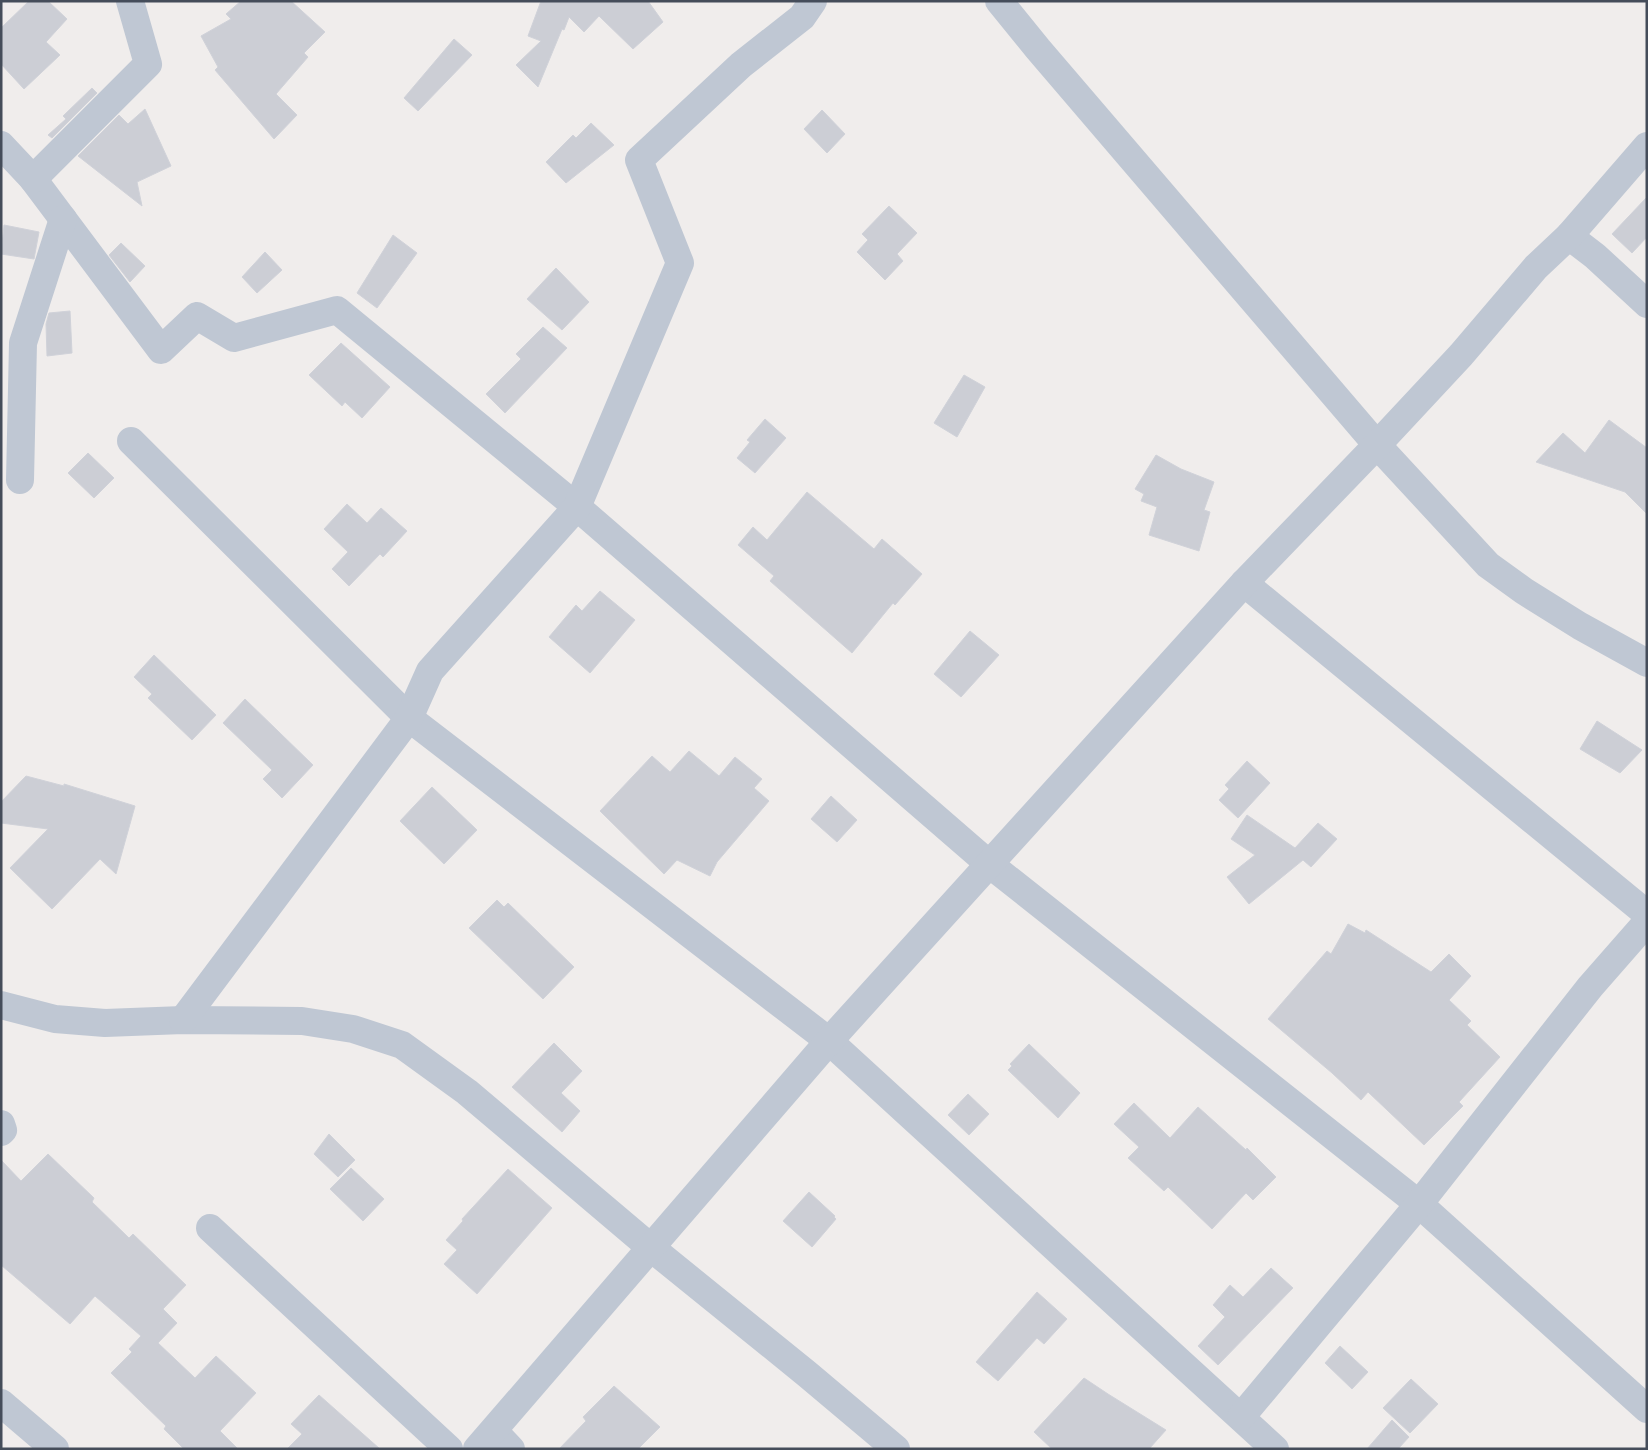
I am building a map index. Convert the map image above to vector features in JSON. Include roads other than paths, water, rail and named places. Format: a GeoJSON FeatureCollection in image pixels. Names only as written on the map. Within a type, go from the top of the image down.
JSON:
{"type":"FeatureCollection","features":[{"type":"Feature","properties":{"kind":"street"},"geometry":{"type":"LineString","coordinates":[[33,179],[148,64],[130,1]]}},
{"type":"Feature","properties":{"kind":"street"},"geometry":{"type":"LineString","coordinates":[[183,1020],[409,718],[430,671],[577,507],[680,263],[639,160],[741,65],[802,17],[813,1]]}},
{"type":"Feature","properties":{"kind":"street"},"geometry":{"type":"LineString","coordinates":[[999,1],[1377,445],[1488,565],[1524,591],[1580,626],[1647,662]]}},
{"type":"Feature","properties":{"kind":"street"},"geometry":{"type":"LineString","coordinates":[[1,145],[33,179],[160,350],[197,316],[234,338],[337,310],[577,507],[988,863],[1420,1204],[1647,1409]]}},
{"type":"Feature","properties":{"kind":"street"},"geometry":{"type":"LineString","coordinates":[[494,1443],[650,1247],[829,1041],[1244,582],[1461,355],[1536,267],[1569,236],[1647,146]]}},
{"type":"Feature","properties":{"kind":"street"},"geometry":{"type":"LineString","coordinates":[[20,480],[24,343],[63,219]]}},
{"type":"Feature","properties":{"kind":"street"},"geometry":{"type":"LineString","coordinates":[[1569,236],[1595,256],[1647,304]]}},
{"type":"Feature","properties":{"kind":"street"},"geometry":{"type":"LineString","coordinates":[[131,441],[409,718],[829,1041],[1275,1449]]}},
{"type":"Feature","properties":{"kind":"street"},"geometry":{"type":"LineString","coordinates":[[1244,582],[1647,914]]}},
{"type":"Feature","properties":{"kind":"street"},"geometry":{"type":"LineString","coordinates":[[1241,1417],[1420,1204],[1590,987],[1647,922]]}},
{"type":"Feature","properties":{"kind":"street"},"geometry":{"type":"LineString","coordinates":[[1,1005],[55,1019],[105,1023],[183,1020],[302,1021],[353,1029],[402,1045],[467,1092],[650,1247],[896,1449]]}},
{"type":"Feature","properties":{"kind":"street"},"geometry":{"type":"LineString","coordinates":[[1,1124],[3,1130],[1,1132]]}},
{"type":"Feature","properties":{"kind":"street"},"geometry":{"type":"LineString","coordinates":[[210,1228],[449,1449]]}},
{"type":"Feature","properties":{"kind":"street"},"geometry":{"type":"LineString","coordinates":[[1,1403],[55,1449]]}}]}
